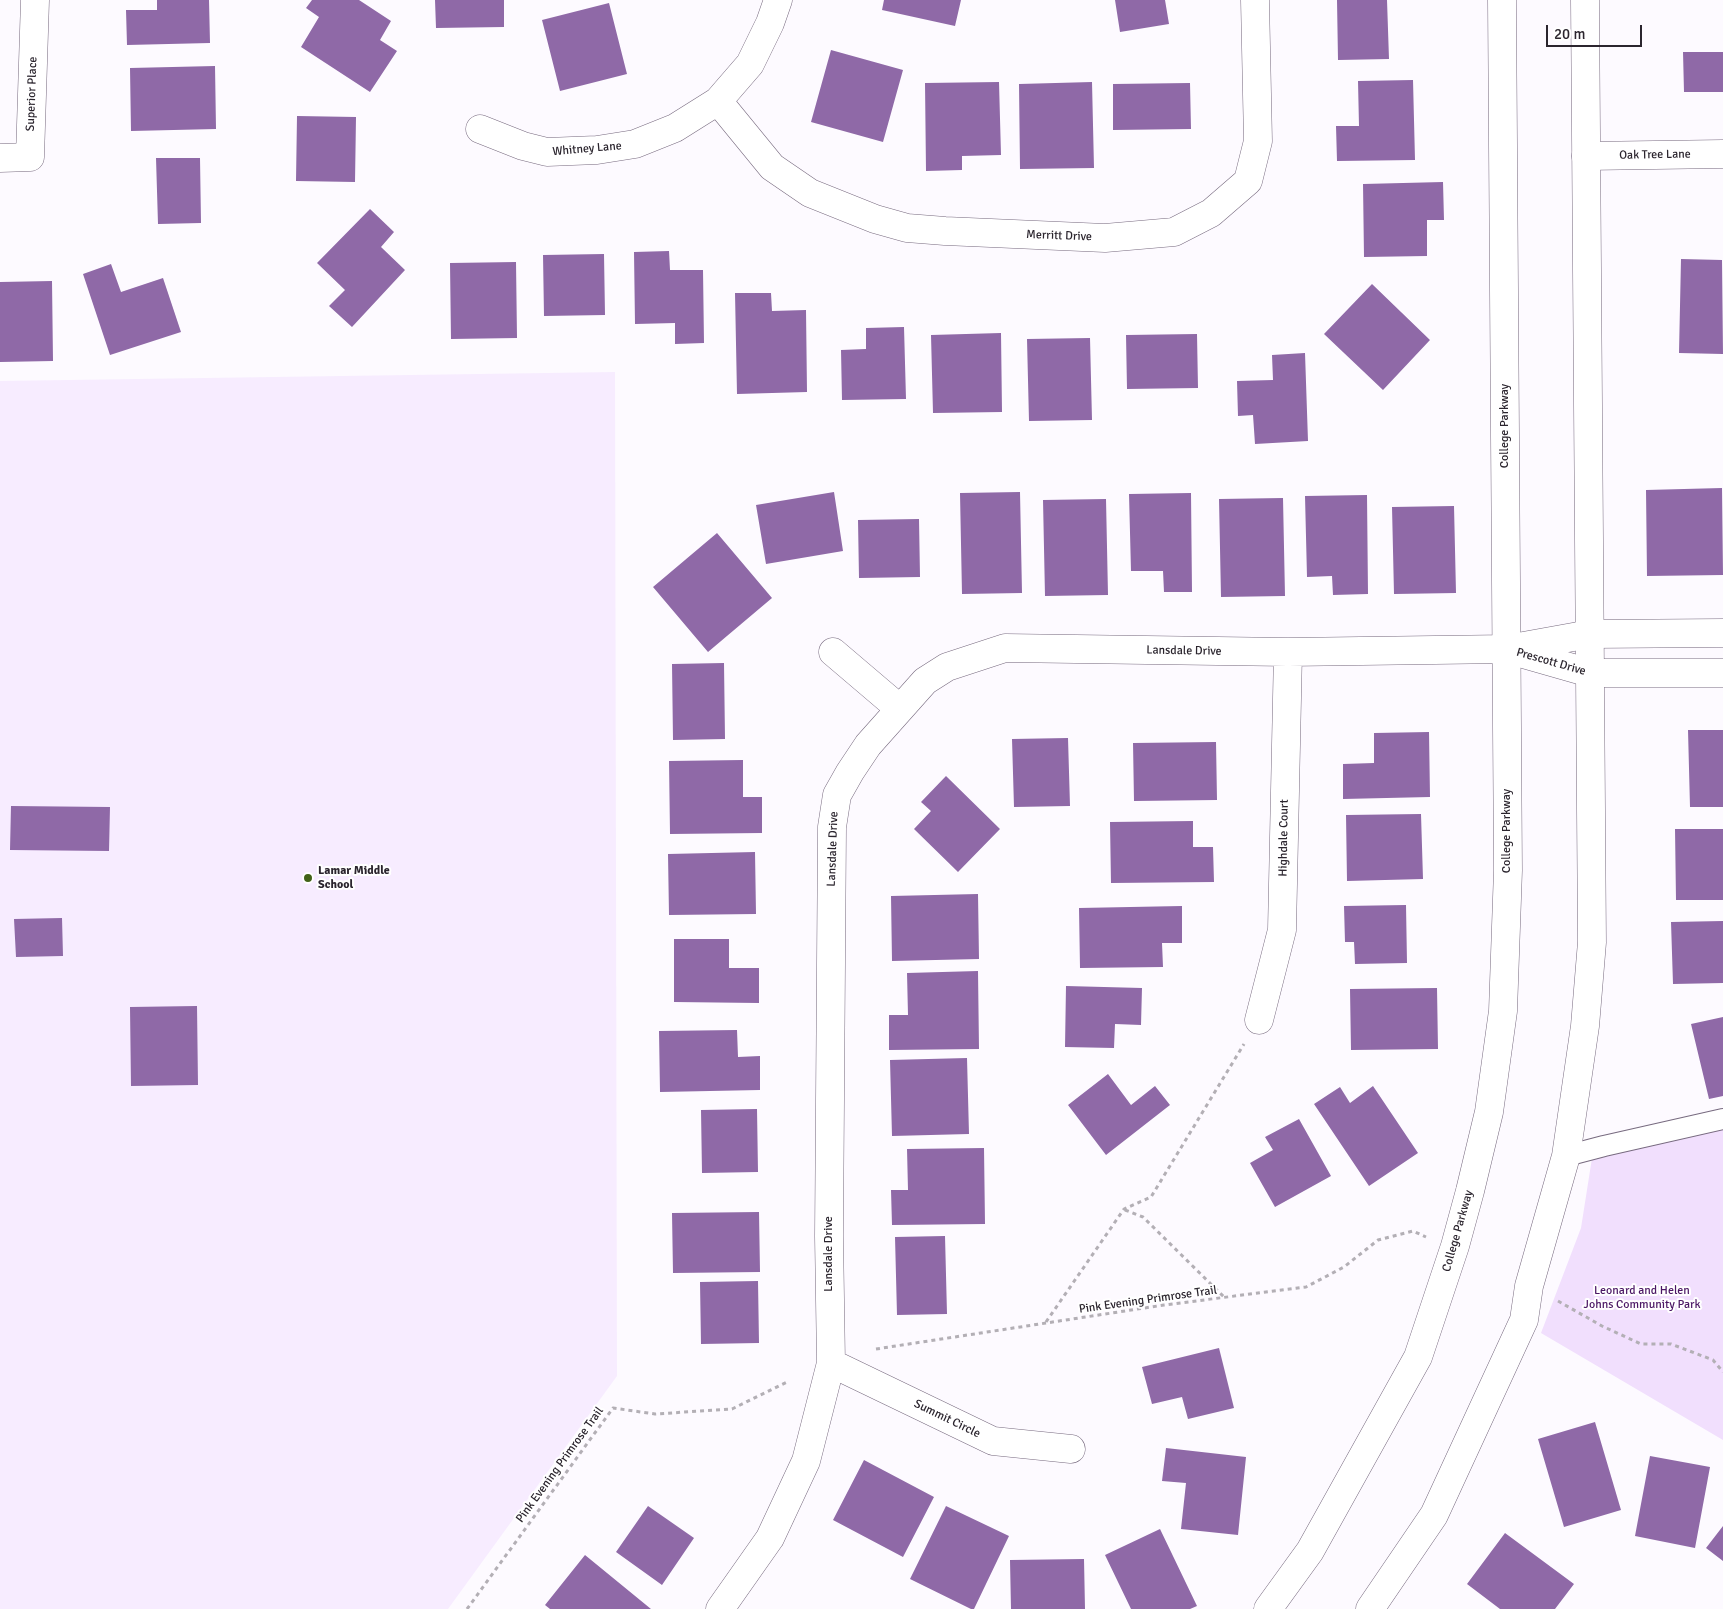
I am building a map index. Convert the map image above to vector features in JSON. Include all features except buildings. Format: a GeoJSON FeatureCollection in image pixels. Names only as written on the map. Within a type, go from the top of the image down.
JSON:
{"type":"FeatureCollection","features":[{"type":"Feature","properties":{"kind":"street","name":"Superior Place"},"geometry":{"type":"LineString","coordinates":[[0,158],[30,158],[35,0]]}},
{"type":"Feature","properties":{"kind":"street","name":"Whitney Lane"},"geometry":{"type":"LineString","coordinates":[[480,128],[523,146],[547,152],[597,150],[635,144],[675,128],[718,100],[750,64],[770,23],[778,0]]}},
{"type":"Feature","properties":{"kind":"street","name":"Merritt Drive"},"geometry":{"type":"LineString","coordinates":[[718,100],[772,167],[810,193],[875,219],[907,228],[1104,238],[1174,232],[1211,213],[1248,181],[1258,140],[1255,0]]}},
{"type":"Feature","properties":{"kind":"street","name":"College Parkway"},"geometry":{"type":"LineString","coordinates":[[1268,1609],[1310,1551],[1418,1358],[1455,1246],[1470,1191],[1488,1112],[1503,1011],[1508,870],[1502,0]]}},
{"type":"Feature","properties":{"kind":"street"},"geometry":{"type":"LineString","coordinates":[[1370,1609],[1434,1515],[1524,1320],[1529,1286],[1566,1156],[1585,1026],[1592,942],[1585,0]]}},
{"type":"Feature","properties":{"kind":"street","name":"Oak Tree Lane"},"geometry":{"type":"LineString","coordinates":[[1586,156],[1723,154]]}},
{"type":"Feature","properties":{"kind":"street","name":"Prescott Drive"},"geometry":{"type":"LineString","coordinates":[[1507,650],[1590,634],[1723,632]]}},
{"type":"Feature","properties":{"kind":"street","name":"Lansdale Drive"},"geometry":{"type":"LineString","coordinates":[[720,1609],[770,1538],[806,1461],[831,1363],[829,1226],[832,827],[837,795],[868,745],[926,681],[947,667],[1005,648],[1288,652],[1507,650]]}},
{"type":"Feature","properties":{"kind":"street","name":"Prescott Drive"},"geometry":{"type":"LineString","coordinates":[[1507,650],[1590,673],[1723,673]]}},
{"type":"Feature","properties":{"kind":"street"},"geometry":{"type":"LineString","coordinates":[[833,652],[900,709]]}},
{"type":"Feature","properties":{"kind":"street","name":"Highdale Court"},"geometry":{"type":"LineString","coordinates":[[1258,1020],[1282,930],[1288,652]]}},
{"type":"Feature","properties":{"kind":"street","name":"Summit Circle"},"geometry":{"type":"LineString","coordinates":[[831,1363],[993,1441],[1071,1448]]}},
{"type":"Feature","properties":{"kind":"lane"},"geometry":{"type":"LineString","coordinates":[[1566,1156],[1723,1120]]}},
{"type":"Feature","properties":{"kind":"path"},"geometry":{"type":"LineString","coordinates":[[1046,1323],[1124,1209],[1151,1197],[1258,1020]]}},
{"type":"Feature","properties":{"kind":"path"},"geometry":{"type":"LineString","coordinates":[[1124,1209],[1144,1217],[1226,1298]]}},
{"type":"Feature","properties":{"kind":"path","name":"Pink Evening Primrose Trail"},"geometry":{"type":"LineString","coordinates":[[873,1350],[1164,1305],[1306,1287],[1344,1267],[1378,1240],[1413,1231],[1429,1238]]}},
{"type":"Feature","properties":{"kind":"path"},"geometry":{"type":"LineString","coordinates":[[1550,1296],[1602,1326],[1641,1344],[1671,1344],[1713,1360],[1723,1372]]}},
{"type":"Feature","properties":{"kind":"path","name":"Pink Evening Primrose Trail"},"geometry":{"type":"LineString","coordinates":[[467,1609],[613,1408],[655,1414],[732,1409],[789,1381]]}},
{"type":"Feature","properties":{"kind":"shaded area","name":"Lamar Middle School"},"geometry":{"type":"Polygon","coordinates":[[[615,372],[617,1376],[448,1609],[0,1609],[0,381],[615,372]]]}},
{"type":"Feature","properties":{"kind":"green space","name":"Leonard and Helen Johns Community Park"},"geometry":{"type":"Polygon","coordinates":[[[1723,1110],[1723,1440],[1541,1333],[1581,1228],[1595,1139],[1723,1110]]]}},
{"type":"Feature","properties":{"kind":"place","name":"Lamar Middle School"},"geometry":{"type":"Point","coordinates":[308,878]}}]}
